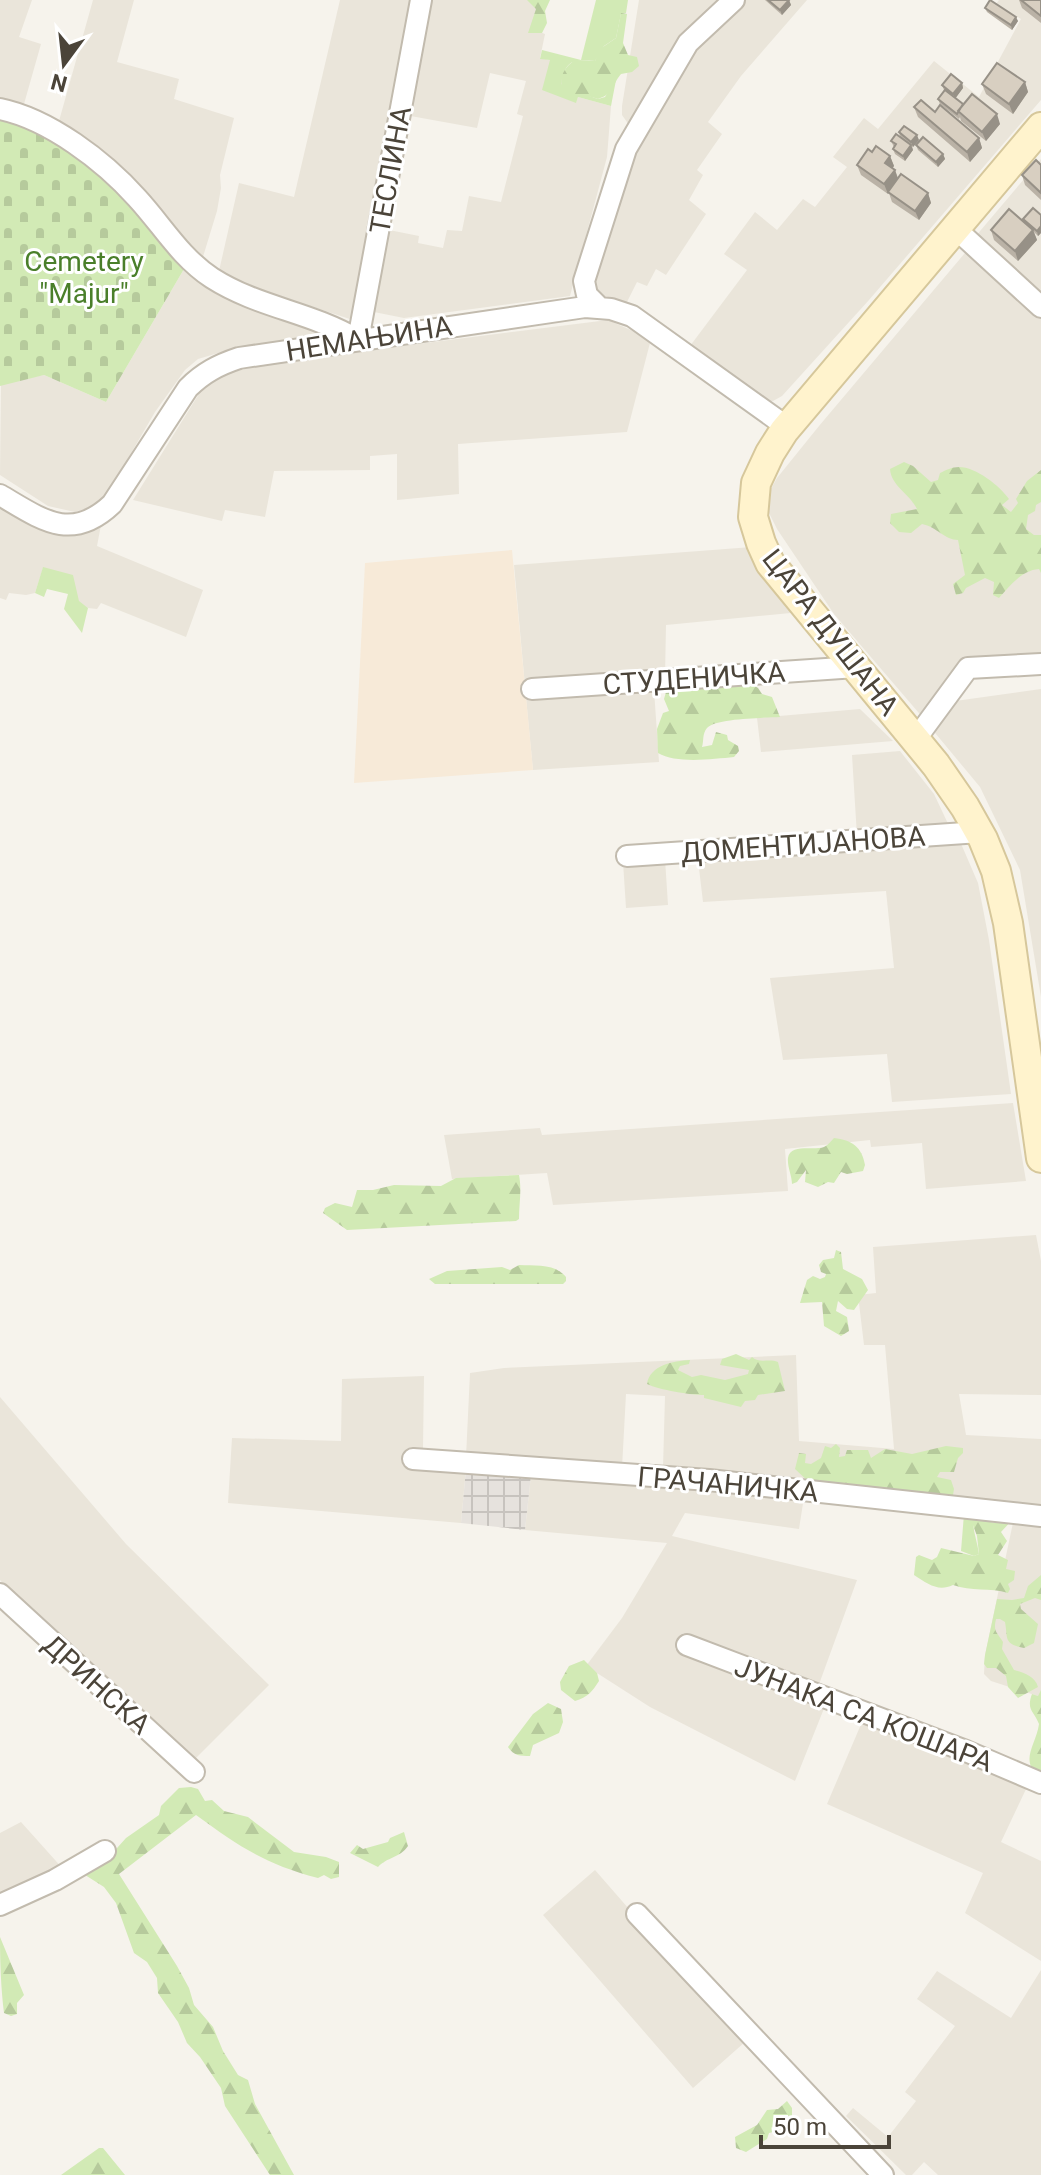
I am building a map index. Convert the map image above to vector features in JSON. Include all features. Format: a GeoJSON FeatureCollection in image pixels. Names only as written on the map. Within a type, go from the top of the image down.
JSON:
{"type":"FeatureCollection","features":[{"type":"Feature","properties":{"kind":"street","name":"ТЕСЛИНА"},"geometry":{"type":"LineString","coordinates":[[358,340],[421,0]]}},
{"type":"Feature","properties":{"kind":"street"},"geometry":{"type":"LineString","coordinates":[[600,308],[587,295],[584,281],[626,149],[688,43],[734,0]]}},
{"type":"Feature","properties":{"kind":"street"},"geometry":{"type":"LineString","coordinates":[[0,109],[45,125],[96,161],[136,196],[189,260],[211,277],[244,296],[312,316],[358,340]]}},
{"type":"Feature","properties":{"kind":"street","name":"ЦАРА ДУШАНА"},"geometry":{"type":"LineString","coordinates":[[1041,127],[787,427],[756,483],[753,517],[770,563],[915,740],[980,832],[996,871],[1008,923],[1041,1158]]}},
{"type":"Feature","properties":{"kind":"street"},"geometry":{"type":"LineString","coordinates":[[956,229],[1041,307]]}},
{"type":"Feature","properties":{"kind":"street","name":"НЕМАЊИНА"},"geometry":{"type":"LineString","coordinates":[[0,495],[39,518],[60,524],[81,525],[100,516],[112,504],[188,388],[217,365],[239,358],[585,307],[632,316],[787,427]]}},
{"type":"Feature","properties":{"kind":"street"},"geometry":{"type":"LineString","coordinates":[[915,740],[968,668],[1041,664]]}},
{"type":"Feature","properties":{"kind":"street","name":"СТУДЕНИЧКА"},"geometry":{"type":"LineString","coordinates":[[532,689],[856,667]]}},
{"type":"Feature","properties":{"kind":"street","name":"ДОМЕНТИЈАНОВА"},"geometry":{"type":"LineString","coordinates":[[627,856],[980,832]]}},
{"type":"Feature","properties":{"kind":"street","name":"ГРАЧАНИЧКА"},"geometry":{"type":"LineString","coordinates":[[413,1459],[709,1480],[1041,1516]]}},
{"type":"Feature","properties":{"kind":"street","name":"ДРИНСКА"},"geometry":{"type":"LineString","coordinates":[[0,1594],[194,1772]]}},
{"type":"Feature","properties":{"kind":"street","name":"ЈУНАКА СА КОШАРА"},"geometry":{"type":"LineString","coordinates":[[687,1645],[966,1751],[1041,1783]]}},
{"type":"Feature","properties":{"kind":"street"},"geometry":{"type":"LineString","coordinates":[[0,1905],[55,1880],[105,1851]]}},
{"type":"Feature","properties":{"kind":"street"},"geometry":{"type":"LineString","coordinates":[[637,1914],[883,2175]]}},
{"type":"Feature","properties":{"kind":"shaded area"},"geometry":{"type":"Polygon","coordinates":[[[0,0],[32,0],[19,37],[41,44],[24,104],[0,97],[0,0]]]}},
{"type":"Feature","properties":{"kind":"shaded area"},"geometry":{"type":"Polygon","coordinates":[[[93,0],[134,0],[117,62],[179,79],[174,99],[234,118],[220,175],[217,211],[202,260],[92,148],[59,121],[93,0]]]}},
{"type":"Feature","properties":{"kind":"shaded area"},"geometry":{"type":"Polygon","coordinates":[[[340,0],[416,0],[356,321],[252,287],[219,271],[239,183],[294,197],[340,0]]]}},
{"type":"Feature","properties":{"kind":"shaded area"},"geometry":{"type":"Polygon","coordinates":[[[430,0],[538,0],[532,29],[545,34],[540,58],[550,60],[576,102],[578,97],[611,106],[607,157],[570,296],[404,318],[369,311],[384,229],[419,236],[418,243],[443,248],[447,230],[462,231],[469,196],[501,202],[523,116],[517,114],[526,81],[490,73],[477,128],[405,115],[430,0]]]}},
{"type":"Feature","properties":{"kind":"shaded area"},"geometry":{"type":"Polygon","coordinates":[[[639,0],[725,0],[629,125],[622,115],[622,106],[639,0]]]}},
{"type":"Feature","properties":{"kind":"shaded area"},"geometry":{"type":"Polygon","coordinates":[[[742,0],[807,0],[741,76],[708,122],[722,134],[697,170],[703,175],[689,200],[706,214],[666,275],[656,269],[647,286],[637,282],[626,304],[599,298],[592,291],[630,157],[654,123],[661,102],[694,47],[742,0]]]}},
{"type":"Feature","properties":{"kind":"shaded area"},"geometry":{"type":"Polygon","coordinates":[[[999,0],[1041,0],[1041,100],[869,300],[782,396],[773,401],[767,401],[690,346],[747,270],[724,254],[755,212],[777,230],[803,199],[815,207],[847,167],[833,157],[864,118],[878,129],[934,61],[979,97],[1021,19],[996,4],[999,0]]]}},
{"type":"Feature","properties":{"kind":"shaded area"},"geometry":{"type":"Polygon","coordinates":[[[1041,159],[1041,298],[975,237],[1041,159]]]}},
{"type":"Feature","properties":{"kind":"shaded area"},"geometry":{"type":"Polygon","coordinates":[[[970,247],[1037,308],[1041,317],[1041,658],[965,663],[924,719],[834,614],[777,529],[769,513],[768,494],[819,426],[970,247]]]}},
{"type":"Feature","properties":{"kind":"shaded area"},"geometry":{"type":"Polygon","coordinates":[[[184,269],[204,286],[233,302],[269,315],[315,325],[318,333],[316,337],[248,350],[225,351],[198,359],[185,370],[155,412],[109,491],[101,501],[88,508],[75,512],[48,506],[0,475],[1,383],[44,375],[106,402],[184,269]]]}},
{"type":"Feature","properties":{"kind":"shaded area"},"geometry":{"type":"Polygon","coordinates":[[[608,320],[651,339],[627,432],[458,444],[459,494],[397,500],[397,454],[370,456],[370,470],[274,471],[265,517],[225,510],[222,521],[133,500],[202,389],[218,376],[253,367],[378,349],[608,320]]]}},
{"type":"Feature","properties":{"kind":"shaded area"},"geometry":{"type":"Polygon","coordinates":[[[0,506],[30,524],[70,536],[101,525],[97,546],[203,590],[186,637],[101,603],[97,609],[88,608],[79,602],[75,589],[43,568],[35,593],[9,593],[6,600],[0,598],[0,506]]]}},
{"type":"Feature","properties":{"kind":"shaded area"},"geometry":{"type":"Polygon","coordinates":[[[752,547],[801,612],[666,625],[665,677],[525,686],[514,565],[752,547]]]}},
{"type":"Feature","properties":{"kind":"shaded area"},"geometry":{"type":"Polygon","coordinates":[[[512,550],[533,770],[354,783],[365,563],[512,550]]]}},
{"type":"Feature","properties":{"kind":"shaded area"},"geometry":{"type":"Polygon","coordinates":[[[1041,689],[1041,997],[1020,870],[980,787],[931,728],[948,702],[1041,689]]]}},
{"type":"Feature","properties":{"kind":"shaded area"},"geometry":{"type":"Polygon","coordinates":[[[654,690],[659,762],[533,770],[526,698],[654,690]]]}},
{"type":"Feature","properties":{"kind":"shaded area"},"geometry":{"type":"Polygon","coordinates":[[[860,709],[893,741],[761,752],[757,718],[860,709]]]}},
{"type":"Feature","properties":{"kind":"shaded area"},"geometry":{"type":"Polygon","coordinates":[[[900,751],[934,794],[951,830],[857,836],[852,755],[900,751]]]}},
{"type":"Feature","properties":{"kind":"shaded area"},"geometry":{"type":"Polygon","coordinates":[[[959,839],[978,883],[1011,1094],[892,1102],[887,1054],[783,1060],[770,978],[894,968],[886,891],[703,902],[698,860],[959,839]]]}},
{"type":"Feature","properties":{"kind":"shaded area"},"geometry":{"type":"Polygon","coordinates":[[[665,859],[668,905],[626,908],[623,862],[665,859]]]}},
{"type":"Feature","properties":{"kind":"shaded area"},"geometry":{"type":"Polygon","coordinates":[[[1013,1103],[1026,1181],[926,1189],[922,1143],[871,1147],[870,1140],[785,1149],[788,1191],[553,1205],[547,1173],[452,1179],[444,1135],[540,1128],[542,1135],[1013,1103]]]}},
{"type":"Feature","properties":{"kind":"shaded area"},"geometry":{"type":"Polygon","coordinates":[[[1036,1235],[1041,1261],[1041,1395],[959,1394],[966,1435],[1041,1439],[1041,1511],[663,1468],[665,1396],[626,1394],[622,1468],[466,1457],[470,1373],[504,1368],[796,1355],[799,1441],[894,1449],[885,1345],[864,1345],[858,1295],[876,1293],[873,1247],[1036,1235]]]}},
{"type":"Feature","properties":{"kind":"shaded area"},"geometry":{"type":"Polygon","coordinates":[[[424,1376],[423,1448],[408,1448],[407,1466],[466,1469],[461,1523],[228,1503],[232,1438],[341,1441],[342,1379],[424,1376]]]}},
{"type":"Feature","properties":{"kind":"shaded area"},"geometry":{"type":"Polygon","coordinates":[[[0,1397],[126,1544],[269,1685],[195,1759],[29,1613],[0,1580],[0,1397]]]}},
{"type":"Feature","properties":{"kind":"shaded area"},"geometry":{"type":"Polygon","coordinates":[[[466,1469],[531,1475],[525,1530],[461,1523],[466,1469]]]}},
{"type":"Feature","properties":{"kind":"shaded area"},"geometry":{"type":"Polygon","coordinates":[[[531,1475],[804,1497],[799,1529],[685,1513],[672,1536],[857,1580],[818,1687],[683,1633],[675,1649],[825,1706],[795,1781],[650,1707],[586,1666],[622,1618],[667,1543],[525,1530],[531,1475]]]}},
{"type":"Feature","properties":{"kind":"shaded area"},"geometry":{"type":"Polygon","coordinates":[[[1014,1518],[1041,1521],[1041,1697],[991,1681],[984,1674],[985,1655],[1014,1518]]]}},
{"type":"Feature","properties":{"kind":"shaded area"},"geometry":{"type":"Polygon","coordinates":[[[862,1722],[1027,1787],[1001,1842],[1041,1861],[1041,1961],[965,1913],[983,1873],[827,1804],[862,1722]]]}},
{"type":"Feature","properties":{"kind":"shaded area"},"geometry":{"type":"Polygon","coordinates":[[[21,1822],[64,1870],[0,1899],[0,1833],[21,1822]]]}},
{"type":"Feature","properties":{"kind":"shaded area"},"geometry":{"type":"Polygon","coordinates":[[[595,1870],[745,2042],[693,2088],[543,1915],[595,1870]]]}},
{"type":"Feature","properties":{"kind":"shaded area"},"geometry":{"type":"Polygon","coordinates":[[[1041,1970],[1041,2175],[938,2175],[924,2162],[912,2175],[906,2175],[846,2116],[853,2108],[888,2137],[916,2101],[905,2092],[955,2026],[917,1999],[937,1971],[1011,2018],[1041,1970]]]}},
{"type":"Feature","properties":{"kind":"green space"},"geometry":{"type":"Polygon","coordinates":[[[527,0],[550,0],[545,11],[547,23],[542,33],[528,33],[536,9],[527,0]]]}},
{"type":"Feature","properties":{"kind":"green space"},"geometry":{"type":"Polygon","coordinates":[[[596,0],[628,0],[626,13],[621,14],[616,38],[604,46],[595,61],[576,61],[568,65],[561,84],[598,99],[605,97],[616,80],[611,106],[578,97],[576,103],[542,90],[550,60],[540,59],[542,50],[581,60],[596,0]]]}},
{"type":"Feature","properties":{"kind":"green space"},"geometry":{"type":"Polygon","coordinates":[[[621,13],[627,14],[623,43],[628,55],[637,57],[639,66],[632,72],[621,74],[610,92],[598,99],[562,88],[562,76],[571,63],[575,60],[595,61],[600,49],[616,38],[621,13]]]}},
{"type":"Feature","properties":{"kind":"green space","name":"Cemetery \"Majur\""},"geometry":{"type":"Polygon","coordinates":[[[0,118],[15,119],[83,158],[132,206],[184,269],[106,402],[44,375],[0,386],[0,118]]]}},
{"type":"Feature","properties":{"kind":"green space"},"geometry":{"type":"Polygon","coordinates":[[[904,462],[931,482],[951,468],[973,470],[1005,494],[1009,499],[1002,505],[1011,512],[1027,481],[1041,470],[1041,502],[1028,515],[1026,529],[1034,535],[1041,535],[1041,573],[1039,569],[1027,572],[999,598],[993,595],[994,582],[985,578],[956,595],[953,584],[965,575],[958,540],[922,524],[911,533],[899,532],[890,523],[891,514],[917,509],[891,475],[890,469],[904,462]]]}},
{"type":"Feature","properties":{"kind":"green space"},"geometry":{"type":"Polygon","coordinates":[[[43,567],[73,575],[79,601],[88,608],[82,633],[64,609],[68,594],[47,589],[44,597],[35,593],[43,567]]]}},
{"type":"Feature","properties":{"kind":"green space"},"geometry":{"type":"Polygon","coordinates":[[[749,682],[762,694],[772,697],[780,717],[730,720],[707,728],[702,747],[712,745],[716,732],[727,735],[728,740],[738,746],[739,751],[734,757],[684,760],[658,753],[657,729],[663,713],[669,711],[664,699],[666,692],[673,687],[749,682]]]}},
{"type":"Feature","properties":{"kind":"green space"},"geometry":{"type":"Polygon","coordinates":[[[834,1138],[859,1149],[864,1159],[863,1171],[841,1172],[834,1183],[828,1182],[818,1187],[805,1182],[806,1170],[792,1184],[788,1161],[790,1153],[798,1149],[824,1147],[834,1138]]]}},
{"type":"Feature","properties":{"kind":"green space"},"geometry":{"type":"Polygon","coordinates":[[[519,1175],[519,1219],[516,1221],[347,1230],[323,1213],[325,1208],[335,1203],[352,1207],[357,1190],[394,1185],[441,1186],[456,1178],[519,1175]]]}},
{"type":"Feature","properties":{"kind":"green space"},"geometry":{"type":"Polygon","coordinates":[[[836,1250],[841,1252],[843,1269],[862,1279],[868,1290],[854,1310],[847,1309],[838,1301],[836,1311],[847,1317],[849,1331],[841,1336],[824,1326],[822,1302],[800,1303],[807,1280],[813,1276],[820,1279],[825,1277],[819,1265],[823,1260],[834,1258],[836,1250]]]}},
{"type":"Feature","properties":{"kind":"green space"},"geometry":{"type":"Polygon","coordinates":[[[519,1265],[550,1267],[566,1277],[566,1281],[563,1284],[435,1284],[429,1279],[447,1271],[502,1267],[510,1270],[519,1265]]]}},
{"type":"Feature","properties":{"kind":"green space"},"geometry":{"type":"Polygon","coordinates":[[[736,1354],[749,1360],[752,1357],[778,1362],[785,1391],[758,1395],[755,1400],[745,1401],[741,1407],[704,1398],[704,1395],[675,1392],[647,1384],[657,1368],[690,1360],[689,1364],[680,1366],[678,1370],[692,1377],[701,1375],[725,1380],[748,1374],[749,1370],[720,1365],[722,1359],[736,1354]]]}},
{"type":"Feature","properties":{"kind":"green space"},"geometry":{"type":"Polygon","coordinates":[[[836,1444],[840,1448],[839,1457],[845,1456],[847,1450],[868,1450],[871,1458],[885,1449],[912,1454],[946,1446],[963,1448],[954,1472],[940,1472],[937,1477],[951,1480],[954,1489],[952,1501],[811,1484],[795,1469],[799,1453],[806,1454],[805,1463],[811,1464],[821,1458],[825,1446],[831,1448],[836,1444]]]}},
{"type":"Feature","properties":{"kind":"green space"},"geometry":{"type":"Polygon","coordinates":[[[964,1514],[973,1515],[979,1554],[974,1556],[961,1551],[964,1514]]]}},
{"type":"Feature","properties":{"kind":"green space"},"geometry":{"type":"Polygon","coordinates":[[[970,1517],[995,1523],[1014,1518],[1001,1532],[1007,1541],[998,1555],[1008,1560],[1006,1569],[1015,1571],[1014,1580],[1008,1584],[1008,1593],[953,1585],[938,1587],[914,1575],[916,1557],[919,1555],[932,1560],[941,1548],[974,1556],[979,1554],[970,1517]]]}},
{"type":"Feature","properties":{"kind":"green space"},"geometry":{"type":"Polygon","coordinates":[[[1041,1575],[1041,1600],[1035,1598],[1020,1604],[1021,1609],[1038,1624],[1034,1643],[1024,1648],[1013,1644],[1008,1640],[1005,1622],[996,1619],[995,1623],[996,1632],[1003,1642],[1002,1649],[1014,1670],[1037,1683],[1038,1687],[1018,1698],[1008,1687],[1006,1676],[996,1668],[987,1668],[985,1655],[997,1599],[1024,1598],[1028,1586],[1041,1575]]]}},
{"type":"Feature","properties":{"kind":"green space"},"geometry":{"type":"Polygon","coordinates":[[[584,1660],[597,1673],[599,1681],[589,1694],[575,1701],[561,1690],[560,1682],[569,1666],[584,1660]]]}},
{"type":"Feature","properties":{"kind":"green space"},"geometry":{"type":"Polygon","coordinates":[[[1041,1690],[1041,1778],[1034,1772],[1029,1759],[1039,1724],[1030,1707],[1030,1699],[1032,1694],[1038,1696],[1041,1690]]]}},
{"type":"Feature","properties":{"kind":"green space"},"geometry":{"type":"Polygon","coordinates":[[[548,1703],[561,1709],[563,1722],[559,1733],[533,1745],[530,1756],[513,1752],[508,1747],[533,1714],[548,1703]]]}},
{"type":"Feature","properties":{"kind":"green space"},"geometry":{"type":"Polygon","coordinates":[[[179,1788],[198,1789],[205,1801],[212,1800],[224,1811],[248,1817],[294,1852],[339,1862],[339,1877],[331,1879],[324,1875],[318,1878],[299,1873],[254,1853],[196,1815],[119,1874],[177,1966],[194,2005],[213,2027],[238,2075],[248,2080],[255,2104],[294,2175],[270,2175],[225,2106],[221,2088],[187,2043],[178,2022],[158,1993],[157,1978],[147,1962],[134,1953],[116,1903],[104,1887],[82,1873],[109,1857],[126,1838],[159,1815],[161,1806],[179,1788]]]}},
{"type":"Feature","properties":{"kind":"green space"},"geometry":{"type":"Polygon","coordinates":[[[404,1832],[408,1846],[378,1867],[350,1853],[357,1845],[363,1849],[388,1842],[404,1832]]]}},
{"type":"Feature","properties":{"kind":"green space"},"geometry":{"type":"Polygon","coordinates":[[[0,1937],[24,1995],[17,2003],[17,2014],[11,2016],[4,2013],[0,1937]]]}},
{"type":"Feature","properties":{"kind":"green space"},"geometry":{"type":"Polygon","coordinates":[[[787,2101],[792,2108],[792,2116],[781,2130],[769,2133],[767,2139],[746,2152],[736,2148],[735,2137],[757,2125],[767,2110],[778,2109],[787,2101]]]}},
{"type":"Feature","properties":{"kind":"green space"},"geometry":{"type":"Polygon","coordinates":[[[103,2148],[125,2175],[61,2175],[103,2148]]]}},
{"type":"Feature","properties":{"kind":"building"},"geometry":{"type":"Polygon","coordinates":[[[768,0],[789,0],[780,10],[768,0]]]}},
{"type":"Feature","properties":{"kind":"building"},"geometry":{"type":"Polygon","coordinates":[[[990,0],[1016,17],[1011,25],[985,8],[990,0]]]}},
{"type":"Feature","properties":{"kind":"building"},"geometry":{"type":"Polygon","coordinates":[[[1021,0],[1041,0],[1041,16],[1021,0]]]}},
{"type":"Feature","properties":{"kind":"building"},"geometry":{"type":"Polygon","coordinates":[[[997,63],[1025,82],[1009,104],[982,84],[997,63]]]}},
{"type":"Feature","properties":{"kind":"building"},"geometry":{"type":"Polygon","coordinates":[[[951,74],[962,83],[953,94],[942,85],[951,74]]]}},
{"type":"Feature","properties":{"kind":"building"},"geometry":{"type":"Polygon","coordinates":[[[945,90],[963,104],[957,114],[938,99],[945,90]]]}},
{"type":"Feature","properties":{"kind":"building"},"geometry":{"type":"Polygon","coordinates":[[[972,94],[997,114],[982,132],[958,111],[972,94]]]}},
{"type":"Feature","properties":{"kind":"building"},"geometry":{"type":"Polygon","coordinates":[[[921,100],[935,112],[940,105],[979,138],[967,152],[914,107],[921,100]]]}},
{"type":"Feature","properties":{"kind":"building"},"geometry":{"type":"Polygon","coordinates":[[[904,126],[917,135],[911,142],[899,132],[904,126]]]}},
{"type":"Feature","properties":{"kind":"building"},"geometry":{"type":"Polygon","coordinates":[[[896,134],[911,145],[903,156],[893,149],[896,144],[891,141],[896,134]]]}},
{"type":"Feature","properties":{"kind":"building"},"geometry":{"type":"Polygon","coordinates":[[[923,137],[943,154],[936,162],[916,145],[923,137]]]}},
{"type":"Feature","properties":{"kind":"building"},"geometry":{"type":"Polygon","coordinates":[[[876,146],[890,156],[885,163],[895,170],[884,184],[857,165],[868,149],[872,152],[876,146]]]}},
{"type":"Feature","properties":{"kind":"building"},"geometry":{"type":"Polygon","coordinates":[[[1036,160],[1041,165],[1041,193],[1022,175],[1036,160]]]}},
{"type":"Feature","properties":{"kind":"building"},"geometry":{"type":"Polygon","coordinates":[[[901,174],[928,193],[915,211],[888,192],[901,174]]]}},
{"type":"Feature","properties":{"kind":"building"},"geometry":{"type":"Polygon","coordinates":[[[1033,208],[1041,215],[1041,226],[1037,231],[1023,219],[1033,208]]]}},
{"type":"Feature","properties":{"kind":"building"},"geometry":{"type":"Polygon","coordinates":[[[1009,209],[1033,230],[1015,251],[991,230],[1009,209]]]}}]}
